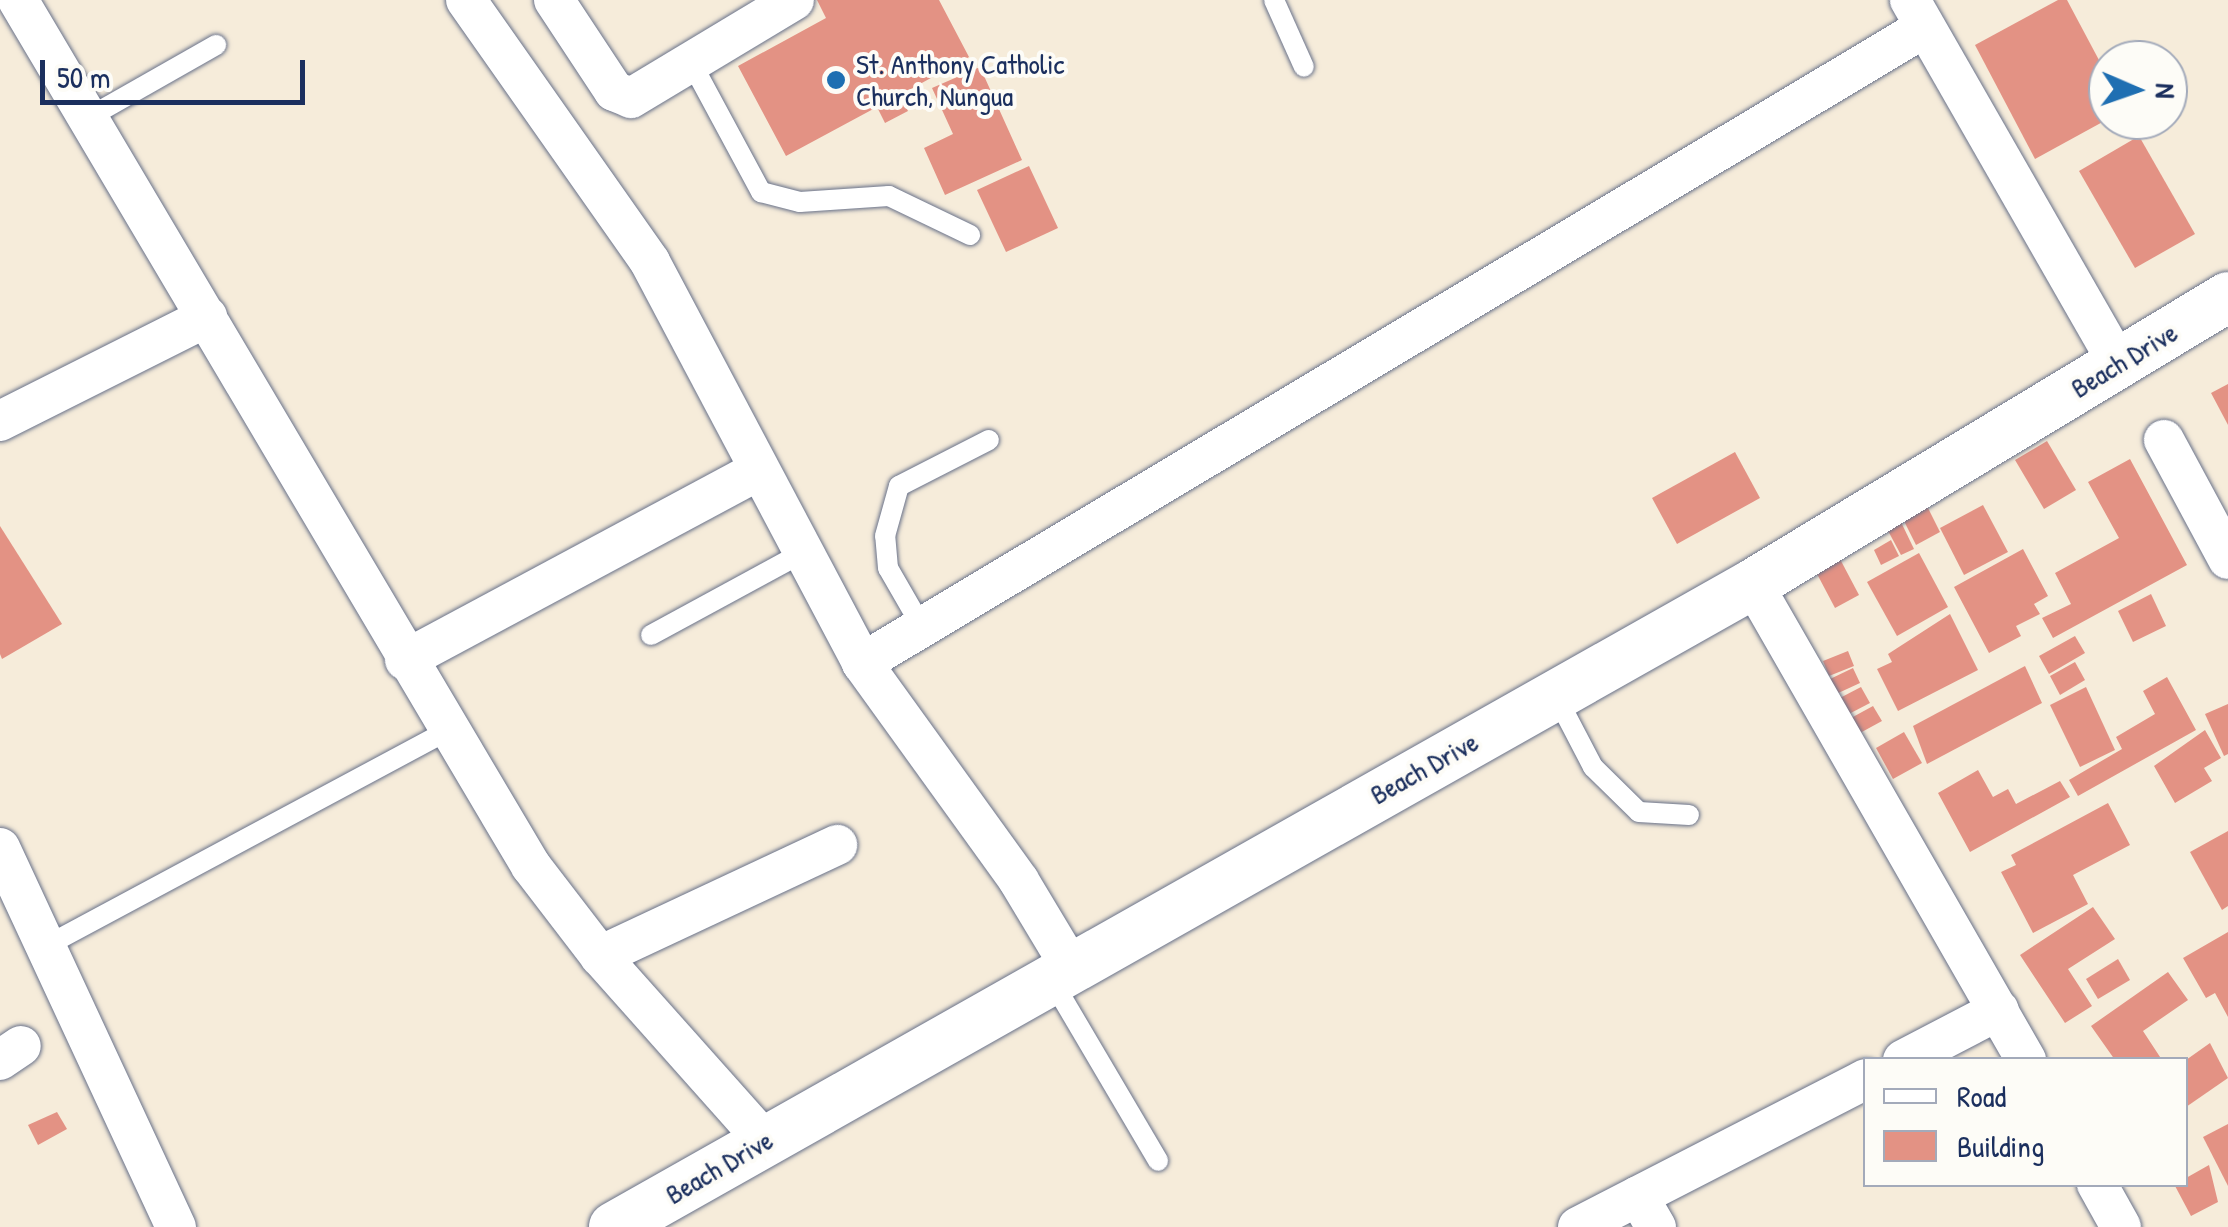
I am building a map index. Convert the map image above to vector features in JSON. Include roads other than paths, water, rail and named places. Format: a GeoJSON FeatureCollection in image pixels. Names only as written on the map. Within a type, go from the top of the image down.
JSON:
{"type":"FeatureCollection","features":[{"type":"Feature","properties":{"kind":"street"},"geometry":{"type":"LineString","coordinates":[[18,0],[91,116],[405,660],[532,866],[600,956],[765,1140]]}},
{"type":"Feature","properties":{"kind":"street"},"geometry":{"type":"LineString","coordinates":[[466,0],[650,262],[704,356],[756,472],[862,663],[1019,882],[1060,972]]}},
{"type":"Feature","properties":{"kind":"street"},"geometry":{"type":"LineString","coordinates":[[554,0],[614,92],[631,98],[794,0]]}},
{"type":"Feature","properties":{"kind":"street"},"geometry":{"type":"LineString","coordinates":[[862,663],[1917,14],[2118,363]]}},
{"type":"Feature","properties":{"kind":"street","name":"Beach Drive"},"geometry":{"type":"LineString","coordinates":[[614,1227],[1752,584],[2228,296]]}},
{"type":"Feature","properties":{"kind":"street"},"geometry":{"type":"LineString","coordinates":[[0,421],[206,317]]}},
{"type":"Feature","properties":{"kind":"street"},"geometry":{"type":"LineString","coordinates":[[2164,440],[2228,559]]}},
{"type":"Feature","properties":{"kind":"street"},"geometry":{"type":"LineString","coordinates":[[405,660],[756,472]]}},
{"type":"Feature","properties":{"kind":"street"},"geometry":{"type":"LineString","coordinates":[[1752,584],[2024,1057]]}},
{"type":"Feature","properties":{"kind":"street"},"geometry":{"type":"LineString","coordinates":[[600,956],[837,845]]}},
{"type":"Feature","properties":{"kind":"street"},"geometry":{"type":"LineString","coordinates":[[0,848],[10,892],[46,946],[176,1227]]}},
{"type":"Feature","properties":{"kind":"street"},"geometry":{"type":"LineString","coordinates":[[1910,1057],[1999,1010]]}},
{"type":"Feature","properties":{"kind":"street"},"geometry":{"type":"LineString","coordinates":[[1578,1227],[1647,1211],[1863,1081]]}},
{"type":"Feature","properties":{"kind":"street"},"geometry":{"type":"LineString","coordinates":[[2099,1187],[2122,1227]]}},
{"type":"Feature","properties":{"kind":"lane"},"geometry":{"type":"LineString","coordinates":[[1274,0],[1304,67]]}},
{"type":"Feature","properties":{"kind":"lane"},"geometry":{"type":"LineString","coordinates":[[91,116],[216,44]]}},
{"type":"Feature","properties":{"kind":"lane"},"geometry":{"type":"LineString","coordinates":[[691,62],[761,192],[800,202],[889,196],[970,235]]}},
{"type":"Feature","properties":{"kind":"lane"},"geometry":{"type":"LineString","coordinates":[[922,627],[888,568],[885,536],[899,486],[989,440]]}},
{"type":"Feature","properties":{"kind":"lane"},"geometry":{"type":"LineString","coordinates":[[651,635],[802,553]]}},
{"type":"Feature","properties":{"kind":"lane"},"geometry":{"type":"LineString","coordinates":[[1555,694],[1593,767],[1639,812],[1689,815]]}},
{"type":"Feature","properties":{"kind":"lane"},"geometry":{"type":"LineString","coordinates":[[46,946],[448,730]]}},
{"type":"Feature","properties":{"kind":"lane"},"geometry":{"type":"LineString","coordinates":[[1060,972],[1158,1162]]}},
{"type":"Feature","properties":{"kind":"place","name":"St. Anthony Catholic Church, Nungua"},"geometry":{"type":"Point","coordinates":[836,80]}}]}
